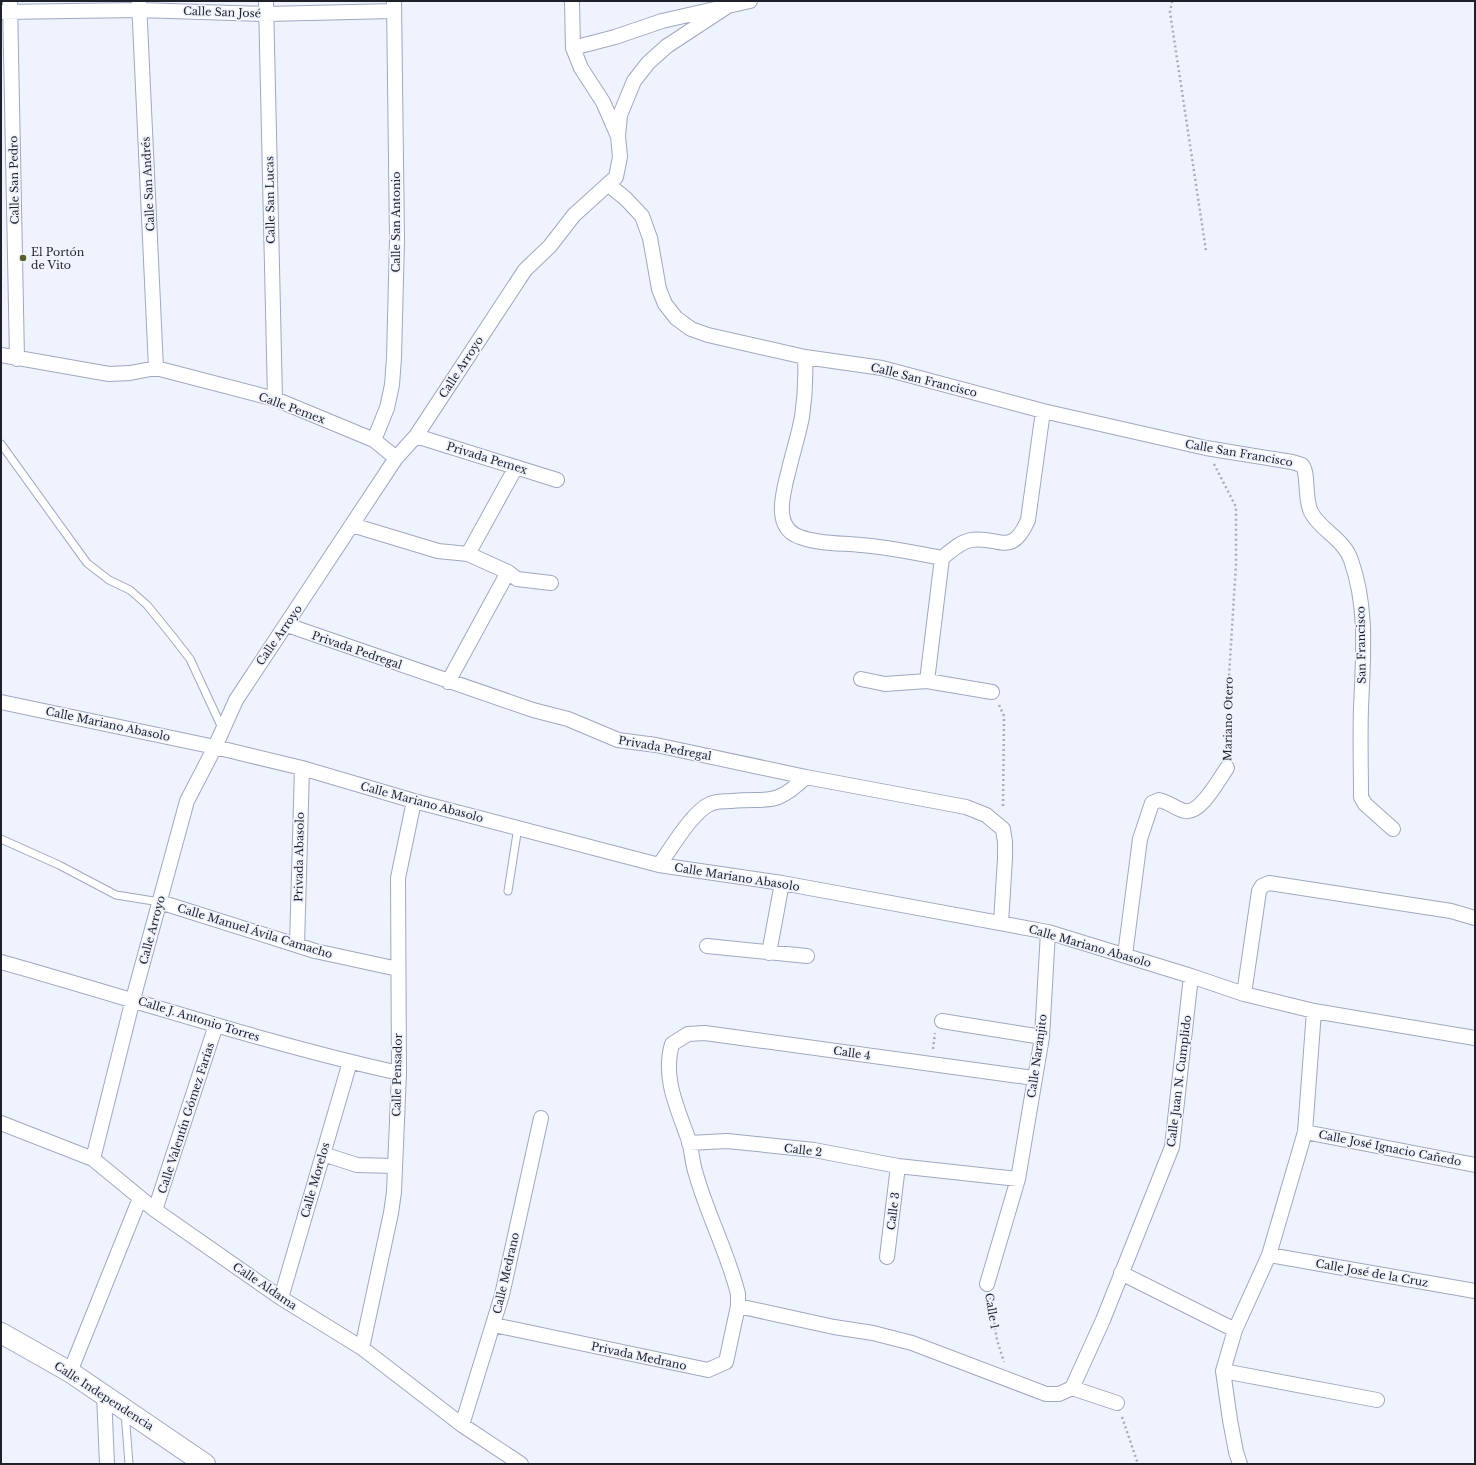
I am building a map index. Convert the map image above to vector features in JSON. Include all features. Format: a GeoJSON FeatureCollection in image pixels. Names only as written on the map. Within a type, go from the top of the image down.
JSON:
{"type":"FeatureCollection","features":[{"type":"Feature","properties":{"kind":"street"},"geometry":{"type":"LineString","coordinates":[[572,1],[573,48],[581,68],[606,107],[618,136]]}},
{"type":"Feature","properties":{"kind":"street"},"geometry":{"type":"LineString","coordinates":[[573,48],[615,37],[662,21],[750,1]]}},
{"type":"Feature","properties":{"kind":"street","name":"Calle San José"},"geometry":{"type":"LineString","coordinates":[[7,8],[139,6],[394,6]]}},
{"type":"Feature","properties":{"kind":"street","name":"Calle San Andrés"},"geometry":{"type":"LineString","coordinates":[[139,6],[156,368]]}},
{"type":"Feature","properties":{"kind":"street","name":"Calle San Antonio"},"geometry":{"type":"LineString","coordinates":[[374,440],[387,408],[392,385],[394,358],[397,240],[394,6]]}},
{"type":"Feature","properties":{"kind":"street"},"geometry":{"type":"LineString","coordinates":[[618,136],[620,114],[625,99],[634,81],[648,63],[667,46],[728,6]]}},
{"type":"Feature","properties":{"kind":"street","name":"Calle San Lucas"},"geometry":{"type":"LineString","coordinates":[[266,7],[275,399]]}},
{"type":"Feature","properties":{"kind":"street","name":"Calle San Pedro"},"geometry":{"type":"LineString","coordinates":[[7,8],[17,359]]}},
{"type":"Feature","properties":{"kind":"street","name":"Calle Arroyo"},"geometry":{"type":"LineString","coordinates":[[93,1159],[133,999],[187,801],[215,747],[236,700],[253,672],[287,625],[396,458],[416,436],[525,270],[550,246],[574,215],[609,185],[616,177],[620,157],[618,136]]}},
{"type":"Feature","properties":{"kind":"street","name":"Calle San Francisco"},"geometry":{"type":"LineString","coordinates":[[609,185],[626,199],[642,216],[650,238],[658,289],[665,304],[676,318],[691,329],[708,335],[804,356],[882,368],[1043,411],[1206,448],[1292,462],[1302,465]]}},
{"type":"Feature","properties":{"kind":"street"},"geometry":{"type":"LineString","coordinates":[[1,355],[109,374],[130,373],[156,368]]}},
{"type":"Feature","properties":{"kind":"street"},"geometry":{"type":"LineString","coordinates":[[804,356],[806,382],[801,418],[783,492],[782,511],[785,526],[792,533],[800,537],[815,541],[894,549],[942,558]]}},
{"type":"Feature","properties":{"kind":"street","name":"Calle Pemex"},"geometry":{"type":"LineString","coordinates":[[156,368],[275,399],[374,440],[396,458]]}},
{"type":"Feature","properties":{"kind":"street"},"geometry":{"type":"LineString","coordinates":[[927,680],[942,558],[962,543],[970,540],[978,539],[1003,544],[1015,540],[1023,532],[1030,508],[1043,411]]}},
{"type":"Feature","properties":{"kind":"street","name":"Privada Pemex"},"geometry":{"type":"LineString","coordinates":[[416,436],[557,480]]}},
{"type":"Feature","properties":{"kind":"street","name":"San Francisco"},"geometry":{"type":"LineString","coordinates":[[1302,465],[1306,473],[1308,505],[1312,514],[1341,544],[1351,559],[1359,588],[1363,622],[1361,797],[1365,804],[1393,829]]}},
{"type":"Feature","properties":{"kind":"street"},"geometry":{"type":"LineString","coordinates":[[468,554],[516,467]]}},
{"type":"Feature","properties":{"kind":"street"},"geometry":{"type":"LineString","coordinates":[[352,525],[438,551],[468,554],[508,572],[518,579],[551,583]]}},
{"type":"Feature","properties":{"kind":"street"},"geometry":{"type":"LineString","coordinates":[[448,682],[508,572]]}},
{"type":"Feature","properties":{"kind":"street","name":"Privada Pedregal"},"geometry":{"type":"LineString","coordinates":[[287,625],[448,682],[533,710],[568,719],[618,740],[656,745],[806,777],[966,807],[986,815],[1003,829]]}},
{"type":"Feature","properties":{"kind":"street"},"geometry":{"type":"LineString","coordinates":[[861,679],[885,684],[927,680],[992,692]]}},
{"type":"Feature","properties":{"kind":"street","name":"Calle Mariano Abasolo"},"geometry":{"type":"LineString","coordinates":[[1,702],[215,747],[302,768],[414,801],[659,865],[782,883],[1048,932],[1125,955],[1244,994],[1314,1011],[1475,1038]]}},
{"type":"Feature","properties":{"kind":"street","name":"Privada Abasolo"},"geometry":{"type":"LineString","coordinates":[[297,945],[302,768]]}},
{"type":"Feature","properties":{"kind":"street","name":"Mariano Otero"},"geometry":{"type":"LineString","coordinates":[[1125,955],[1140,839],[1152,803],[1159,800],[1184,810],[1193,810],[1201,805],[1227,768]]}},
{"type":"Feature","properties":{"kind":"street"},"geometry":{"type":"LineString","coordinates":[[659,865],[699,811],[710,804],[742,799],[769,801],[787,793],[806,777]]}},
{"type":"Feature","properties":{"kind":"street","name":"Calle Pensador"},"geometry":{"type":"LineString","coordinates":[[362,1348],[391,1213],[394,1192],[399,1073],[398,878],[414,801]]}},
{"type":"Feature","properties":{"kind":"street"},"geometry":{"type":"LineString","coordinates":[[1001,923],[1005,858],[1003,829]]}},
{"type":"Feature","properties":{"kind":"street"},"geometry":{"type":"LineString","coordinates":[[769,952],[782,883]]}},
{"type":"Feature","properties":{"kind":"street"},"geometry":{"type":"LineString","coordinates":[[1244,994],[1258,898],[1262,886],[1276,883],[1451,911],[1475,918]]}},
{"type":"Feature","properties":{"kind":"street","name":"Calle Manuel Ávila Camacho"},"geometry":{"type":"LineString","coordinates":[[160,902],[314,951],[398,969]]}},
{"type":"Feature","properties":{"kind":"street","name":"Calle Naranjito"},"geometry":{"type":"LineString","coordinates":[[1018,1179],[1042,1037],[1048,932]]}},
{"type":"Feature","properties":{"kind":"street"},"geometry":{"type":"LineString","coordinates":[[707,946],[808,956]]}},
{"type":"Feature","properties":{"kind":"street","name":"Calle J. Antonio Torres"},"geometry":{"type":"LineString","coordinates":[[1,962],[133,999],[216,1026],[350,1062],[399,1073]]}},
{"type":"Feature","properties":{"kind":"street","name":"Calle Juan N. Cumplido"},"geometry":{"type":"LineString","coordinates":[[1072,1388],[1122,1273],[1172,1147],[1191,976]]}},
{"type":"Feature","properties":{"kind":"street"},"geometry":{"type":"LineString","coordinates":[[1240,1464],[1236,1452],[1230,1420],[1223,1371],[1235,1330],[1269,1255],[1305,1132],[1314,1011]]}},
{"type":"Feature","properties":{"kind":"street"},"geometry":{"type":"LineString","coordinates":[[942,1021],[1042,1037]]}},
{"type":"Feature","properties":{"kind":"street","name":"Calle Valentín Gómez Farías"},"geometry":{"type":"LineString","coordinates":[[155,1210],[216,1026]]}},
{"type":"Feature","properties":{"kind":"street","name":"Calle 4"},"geometry":{"type":"LineString","coordinates":[[689,1143],[671,1089],[669,1064],[672,1044],[688,1034],[705,1033],[1034,1078]]}},
{"type":"Feature","properties":{"kind":"street","name":"Calle Morelos"},"geometry":{"type":"LineString","coordinates":[[281,1298],[350,1062]]}},
{"type":"Feature","properties":{"kind":"street","name":"Calle Medrano"},"geometry":{"type":"LineString","coordinates":[[462,1425],[502,1295],[541,1118]]}},
{"type":"Feature","properties":{"kind":"street","name":"Calle Aldama"},"geometry":{"type":"LineString","coordinates":[[1,1123],[93,1159],[155,1210],[281,1298],[362,1348],[462,1425],[521,1464]]}},
{"type":"Feature","properties":{"kind":"street","name":"Calle José Ignacio Cañedo"},"geometry":{"type":"LineString","coordinates":[[1305,1132],[1475,1165]]}},
{"type":"Feature","properties":{"kind":"street","name":"Calle 2"},"geometry":{"type":"LineString","coordinates":[[689,1143],[727,1141],[806,1149],[898,1166],[1018,1179]]}},
{"type":"Feature","properties":{"kind":"street"},"geometry":{"type":"LineString","coordinates":[[689,1143],[695,1173],[735,1281],[738,1294],[738,1306],[834,1326],[873,1332],[904,1341],[1052,1395],[1066,1392],[1072,1388],[1117,1403]]}},
{"type":"Feature","properties":{"kind":"street"},"geometry":{"type":"LineString","coordinates":[[323,1154],[357,1165],[394,1166]]}},
{"type":"Feature","properties":{"kind":"street","name":"Calle 3"},"geometry":{"type":"LineString","coordinates":[[888,1256],[898,1166]]}},
{"type":"Feature","properties":{"kind":"street","name":"Calle 1"},"geometry":{"type":"LineString","coordinates":[[988,1284],[1018,1179]]}},
{"type":"Feature","properties":{"kind":"street","name":"Calle Valentín Gómez Farías"},"geometry":{"type":"LineString","coordinates":[[70,1372],[140,1198]]}},
{"type":"Feature","properties":{"kind":"street","name":"Calle José de la Cruz"},"geometry":{"type":"LineString","coordinates":[[1269,1255],[1475,1291]]}},
{"type":"Feature","properties":{"kind":"street"},"geometry":{"type":"LineString","coordinates":[[1122,1273],[1235,1330]]}},
{"type":"Feature","properties":{"kind":"street","name":"Privada Medrano"},"geometry":{"type":"LineString","coordinates":[[494,1325],[708,1370],[726,1362],[738,1306]]}},
{"type":"Feature","properties":{"kind":"street","name":"Calle Independencia"},"geometry":{"type":"LineString","coordinates":[[1,1333],[70,1372],[205,1464]]}},
{"type":"Feature","properties":{"kind":"street"},"geometry":{"type":"LineString","coordinates":[[1223,1371],[1377,1400]]}},
{"type":"Feature","properties":{"kind":"street"},"geometry":{"type":"LineString","coordinates":[[104,1394],[107,1464]]}},
{"type":"Feature","properties":{"kind":"lane"},"geometry":{"type":"LineString","coordinates":[[1,444],[87,563],[109,580],[130,590],[147,605],[178,643],[190,659],[223,730]]}},
{"type":"Feature","properties":{"kind":"lane"},"geometry":{"type":"LineString","coordinates":[[508,891],[518,827]]}},
{"type":"Feature","properties":{"kind":"lane"},"geometry":{"type":"LineString","coordinates":[[1,839],[59,865],[116,894],[160,902]]}},
{"type":"Feature","properties":{"kind":"lane"},"geometry":{"type":"LineString","coordinates":[[125,1409],[129,1464]]}},
{"type":"Feature","properties":{"kind":"path"},"geometry":{"type":"LineString","coordinates":[[1172,1],[1170,12],[1206,251]]}},
{"type":"Feature","properties":{"kind":"path","name":"Mariano Otero"},"geometry":{"type":"LineString","coordinates":[[1206,448],[1236,507],[1236,564],[1228,708],[1227,768]]}},
{"type":"Feature","properties":{"kind":"path"},"geometry":{"type":"LineString","coordinates":[[992,692],[1004,716],[1003,829]]}},
{"type":"Feature","properties":{"kind":"path"},"geometry":{"type":"LineString","coordinates":[[931,1064],[936,1029],[942,1021]]}},
{"type":"Feature","properties":{"kind":"path","name":"Calle 1"},"geometry":{"type":"LineString","coordinates":[[988,1284],[997,1340],[1010,1380]]}},
{"type":"Feature","properties":{"kind":"path"},"geometry":{"type":"LineString","coordinates":[[1117,1403],[1138,1464]]}},
{"type":"Feature","properties":{"kind":"place","name":"El Portón de Vito"},"geometry":{"type":"Point","coordinates":[23,258]}}]}
